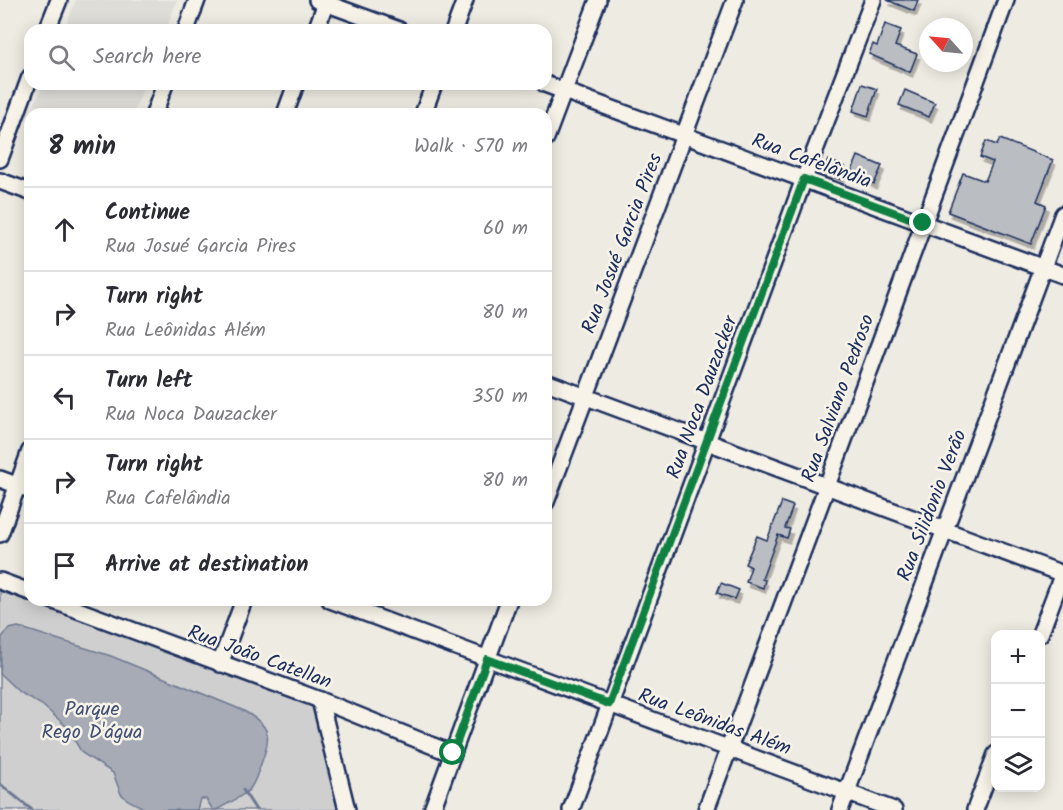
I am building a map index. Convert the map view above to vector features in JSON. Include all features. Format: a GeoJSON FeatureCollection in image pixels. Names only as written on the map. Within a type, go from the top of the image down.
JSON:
{"type":"FeatureCollection","features":[{"type":"Feature","properties":{"kind":"street"},"geometry":{"type":"LineString","coordinates":[[49,24],[58,0]]}},
{"type":"Feature","properties":{"kind":"street"},"geometry":{"type":"LineString","coordinates":[[188,24],[197,0]]}},
{"type":"Feature","properties":{"kind":"street"},"geometry":{"type":"LineString","coordinates":[[456,24],[465,0]]}},
{"type":"Feature","properties":{"kind":"street"},"geometry":{"type":"LineString","coordinates":[[552,122],[598,0]]}},
{"type":"Feature","properties":{"kind":"street","name":"Rua Josué Garcia Pires"},"geometry":{"type":"LineString","coordinates":[[552,486],[735,0]]}},
{"type":"Feature","properties":{"kind":"street","name":"Rua Noca Dauzacker"},"geometry":{"type":"LineString","coordinates":[[571,810],[804,179],[873,0]]}},
{"type":"Feature","properties":{"kind":"street","name":"Rua Salviano Pedroso"},"geometry":{"type":"LineString","coordinates":[[706,810],[1006,0]]}},
{"type":"Feature","properties":{"kind":"street"},"geometry":{"type":"LineString","coordinates":[[317,24],[323,1],[383,24]]}},
{"type":"Feature","properties":{"kind":"street","name":"Rua Cafelândia"},"geometry":{"type":"LineString","coordinates":[[552,86],[1063,275]]}},
{"type":"Feature","properties":{"kind":"street"},"geometry":{"type":"LineString","coordinates":[[0,159],[25,90]]}},
{"type":"Feature","properties":{"kind":"street"},"geometry":{"type":"LineString","coordinates":[[156,108],[163,90]]}},
{"type":"Feature","properties":{"kind":"street"},"geometry":{"type":"LineString","coordinates":[[287,108],[294,90]]}},
{"type":"Feature","properties":{"kind":"street"},"geometry":{"type":"LineString","coordinates":[[425,108],[432,90]]}},
{"type":"Feature","properties":{"kind":"street"},"geometry":{"type":"LineString","coordinates":[[0,181],[24,190]]}},
{"type":"Feature","properties":{"kind":"street","name":"Rua Silidonio Verão"},"geometry":{"type":"LineString","coordinates":[[840,810],[1063,214]]}},
{"type":"Feature","properties":{"kind":"street"},"geometry":{"type":"LineString","coordinates":[[552,384],[1063,574],[1042,630]]}},
{"type":"Feature","properties":{"kind":"street"},"geometry":{"type":"LineString","coordinates":[[0,479],[24,488],[0,534]]}},
{"type":"Feature","properties":{"kind":"street"},"geometry":{"type":"LineString","coordinates":[[0,580],[24,590]]}},
{"type":"Feature","properties":{"kind":"street","name":"Rua João Catellan"},"geometry":{"type":"LineString","coordinates":[[67,606],[320,700],[453,753]]}},
{"type":"Feature","properties":{"kind":"street"},"geometry":{"type":"LineString","coordinates":[[220,664],[242,606]]}},
{"type":"Feature","properties":{"kind":"street"},"geometry":{"type":"LineString","coordinates":[[432,810],[507,606]]}},
{"type":"Feature","properties":{"kind":"street","name":"Rua Leônidas Além"},"geometry":{"type":"LineString","coordinates":[[370,607],[487,659],[894,810]]}},
{"type":"Feature","properties":{"kind":"street"},"geometry":{"type":"LineString","coordinates":[[320,700],[346,810]]}},
{"type":"Feature","properties":{"kind":"street"},"geometry":{"type":"LineString","coordinates":[[975,810],[991,767]]}},
{"type":"Feature","properties":{"kind":"shaded area"},"geometry":{"type":"Polygon","coordinates":[[[76,0],[177,0],[168,24],[66,24],[76,0]]]}},
{"type":"Feature","properties":{"kind":"shaded area"},"geometry":{"type":"Polygon","coordinates":[[[41,90],[143,90],[135,108],[45,108],[35,104],[41,90]]]}},
{"type":"Feature","properties":{"kind":"shaded area"},"geometry":{"type":"Polygon","coordinates":[[[18,627],[111,656],[252,716],[264,726],[267,745],[249,790],[216,810],[213,810],[206,799],[200,799],[197,810],[147,810],[128,800],[121,794],[113,773],[82,753],[66,726],[42,705],[19,692],[0,674],[2,637],[9,629],[18,627]]]}},
{"type":"Feature","properties":{"kind":"green space","name":"Parque Rego D'água"},"geometry":{"type":"Polygon","coordinates":[[[0,591],[24,600],[24,606],[42,606],[314,704],[344,810],[0,810],[0,591]]]}},
{"type":"Feature","properties":{"kind":"building"},"geometry":{"type":"Polygon","coordinates":[[[887,0],[918,0],[914,11],[887,0]]]}},
{"type":"Feature","properties":{"kind":"building"},"geometry":{"type":"Polygon","coordinates":[[[885,24],[901,30],[895,46],[917,54],[910,72],[869,54],[873,44],[877,46],[885,24]]]}},
{"type":"Feature","properties":{"kind":"building"},"geometry":{"type":"Polygon","coordinates":[[[862,84],[877,89],[868,116],[853,111],[862,84]]]}},
{"type":"Feature","properties":{"kind":"building"},"geometry":{"type":"Polygon","coordinates":[[[905,90],[935,103],[929,117],[899,105],[905,90]]]}},
{"type":"Feature","properties":{"kind":"building"},"geometry":{"type":"Polygon","coordinates":[[[1000,139],[1053,160],[1037,201],[1046,205],[1031,244],[948,212],[963,173],[985,181],[993,162],[980,157],[986,141],[997,145],[1000,139]]]}},
{"type":"Feature","properties":{"kind":"building"},"geometry":{"type":"Polygon","coordinates":[[[858,156],[882,166],[874,184],[851,173],[858,156]]]}},
{"type":"Feature","properties":{"kind":"building"},"geometry":{"type":"Polygon","coordinates":[[[828,160],[845,167],[840,179],[823,172],[828,160]]]}},
{"type":"Feature","properties":{"kind":"building"},"geometry":{"type":"Polygon","coordinates":[[[782,502],[793,506],[785,528],[790,529],[787,538],[778,535],[762,579],[765,580],[763,588],[746,582],[751,567],[745,564],[757,536],[767,540],[782,502]]]}},
{"type":"Feature","properties":{"kind":"building"},"geometry":{"type":"Polygon","coordinates":[[[721,583],[739,590],[735,599],[717,593],[721,583]]]}},
{"type":"Feature","properties":{"kind":"waterway"},"geometry":{"type":"LineString","coordinates":[[0,784],[32,810]]}},
{"type":"Feature","properties":{"kind":"waterway"},"geometry":{"type":"LineString","coordinates":[[243,790],[256,810]]}},
{"type":"Feature","properties":{"kind":"route"},"geometry":{"type":"LineString","coordinates":[[453,753],[487,659],[609,704],[804,179],[923,223]]}}]}
